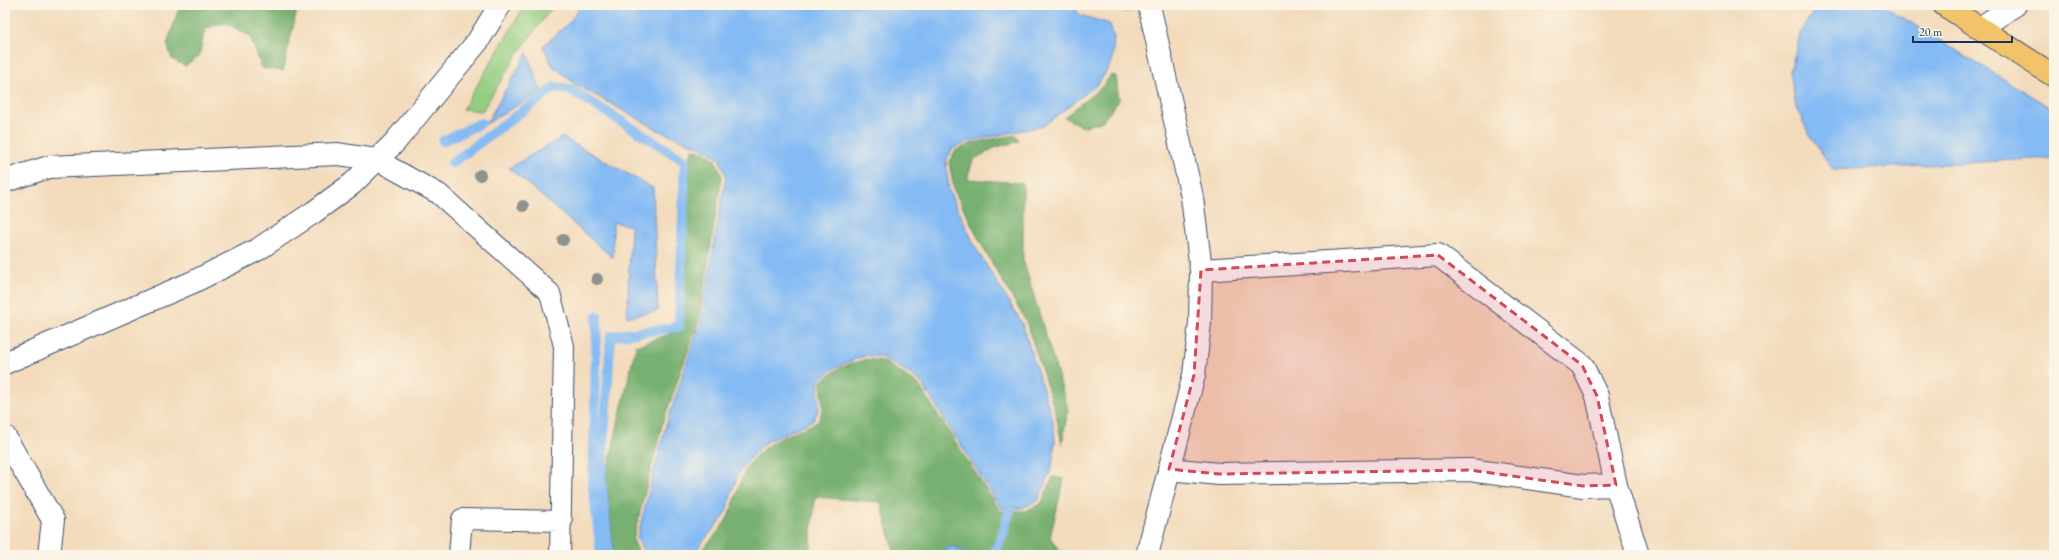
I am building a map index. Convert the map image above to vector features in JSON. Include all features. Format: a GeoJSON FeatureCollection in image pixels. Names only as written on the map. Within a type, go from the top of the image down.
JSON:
{"type":"FeatureCollection","features":[{"type":"Feature","properties":{"kind":"main road"},"geometry":{"type":"LineString","coordinates":[[1944,5],[2054,76]]}},
{"type":"Feature","properties":{"kind":"street"},"geometry":{"type":"LineString","coordinates":[[5,363],[193,282],[257,250],[314,212],[352,184],[396,142],[478,41],[500,5]]}},
{"type":"Feature","properties":{"kind":"street"},"geometry":{"type":"LineString","coordinates":[[1147,555],[1194,375],[1200,323],[1201,270],[1192,197],[1149,5]]}},
{"type":"Feature","properties":{"kind":"street"},"geometry":{"type":"LineString","coordinates":[[1980,28],[2015,5]]}},
{"type":"Feature","properties":{"kind":"street"},"geometry":{"type":"LineString","coordinates":[[5,181],[49,167],[338,154],[377,160]]}},
{"type":"Feature","properties":{"kind":"street"},"geometry":{"type":"LineString","coordinates":[[1201,270],[1438,255],[1582,365],[1597,396],[1616,485],[1638,555]]}},
{"type":"Feature","properties":{"kind":"street"},"geometry":{"type":"LineString","coordinates":[[5,437],[53,520],[49,555]]}},
{"type":"Feature","properties":{"kind":"street"},"geometry":{"type":"LineString","coordinates":[[1169,469],[1219,474],[1470,470],[1583,486],[1616,485]]}},
{"type":"Feature","properties":{"kind":"lane"},"geometry":{"type":"LineString","coordinates":[[377,160],[439,194],[550,293],[564,346],[562,521],[560,555]]}},
{"type":"Feature","properties":{"kind":"lane"},"geometry":{"type":"LineString","coordinates":[[459,555],[462,519],[562,521]]}},
{"type":"Feature","properties":{"kind":"highlighted area"},"geometry":{"type":"Polygon","coordinates":[[[1438,255],[1582,365],[1597,396],[1616,485],[1583,486],[1470,470],[1219,474],[1169,469],[1194,375],[1201,270],[1438,255]]]}},
{"type":"Feature","properties":{"kind":"green space"},"geometry":{"type":"Polygon","coordinates":[[[180,5],[298,5],[283,71],[262,68],[250,36],[225,23],[205,28],[199,56],[185,66],[172,59],[167,44],[180,5]]]}},
{"type":"Feature","properties":{"kind":"green space"},"geometry":{"type":"Polygon","coordinates":[[[525,5],[554,5],[518,53],[482,111],[463,109],[525,5]]]}},
{"type":"Feature","properties":{"kind":"green space"},"geometry":{"type":"Polygon","coordinates":[[[1104,5],[1126,5],[1128,12],[1104,5]]]}},
{"type":"Feature","properties":{"kind":"green space"},"geometry":{"type":"Polygon","coordinates":[[[1111,75],[1116,76],[1119,100],[1103,121],[1083,127],[1064,117],[1103,86],[1111,75]]]}},
{"type":"Feature","properties":{"kind":"green space"},"geometry":{"type":"Polygon","coordinates":[[[1016,135],[1019,141],[994,148],[973,160],[967,179],[1023,183],[1023,260],[1068,409],[1062,444],[1056,414],[1026,321],[985,251],[954,190],[949,162],[955,151],[972,143],[1016,135]]]}},
{"type":"Feature","properties":{"kind":"green space"},"geometry":{"type":"Polygon","coordinates":[[[693,149],[705,153],[713,158],[718,165],[722,177],[698,322],[662,425],[633,540],[640,555],[614,555],[606,476],[636,346],[681,330],[690,158],[693,149]]]}},
{"type":"Feature","properties":{"kind":"green space"},"geometry":{"type":"Polygon","coordinates":[[[866,359],[883,361],[918,384],[1000,511],[1025,511],[1041,504],[1053,477],[1064,479],[1050,537],[1062,555],[895,555],[881,502],[815,497],[810,555],[696,555],[723,526],[733,507],[742,476],[751,462],[764,448],[786,435],[818,422],[823,408],[821,382],[839,368],[866,359]]]}},
{"type":"Feature","properties":{"kind":"water"},"geometry":{"type":"Polygon","coordinates":[[[581,5],[1073,5],[1080,15],[1110,24],[1114,38],[1112,62],[1099,83],[1043,126],[970,141],[952,149],[946,161],[949,191],[978,252],[1022,323],[1053,421],[1055,440],[1052,467],[1038,501],[1022,508],[1001,508],[920,381],[884,358],[867,355],[836,367],[818,381],[819,408],[814,420],[768,441],[755,452],[738,474],[725,515],[692,555],[645,555],[637,538],[666,425],[700,323],[726,176],[720,160],[707,150],[660,131],[575,84],[553,66],[543,46],[570,22],[581,5]]]}},
{"type":"Feature","properties":{"kind":"water"},"geometry":{"type":"Polygon","coordinates":[[[1821,5],[1882,5],[2054,110],[2054,158],[1833,170],[1809,134],[1796,107],[1790,71],[1801,31],[1815,9],[1821,5]]]}},
{"type":"Feature","properties":{"kind":"water"},"geometry":{"type":"Polygon","coordinates":[[[527,53],[541,91],[486,124],[527,53]]]}},
{"type":"Feature","properties":{"kind":"water"},"geometry":{"type":"Polygon","coordinates":[[[562,137],[653,188],[658,311],[627,317],[631,226],[613,222],[613,258],[509,168],[562,137]]]}},
{"type":"Feature","properties":{"kind":"water"},"geometry":{"type":"Polygon","coordinates":[[[952,546],[971,555],[937,555],[952,546]]]}},
{"type":"Feature","properties":{"kind":"waterway"},"geometry":{"type":"LineString","coordinates":[[452,163],[555,87],[569,89],[685,161],[679,327],[611,336],[601,478],[609,555]]}},
{"type":"Feature","properties":{"kind":"waterway"},"geometry":{"type":"LineString","coordinates":[[443,141],[481,123]]}},
{"type":"Feature","properties":{"kind":"waterway"},"geometry":{"type":"LineString","coordinates":[[597,316],[593,486],[601,555]]}},
{"type":"Feature","properties":{"kind":"waterway"},"geometry":{"type":"LineString","coordinates":[[993,555],[1003,534],[1014,495]]}}]}
